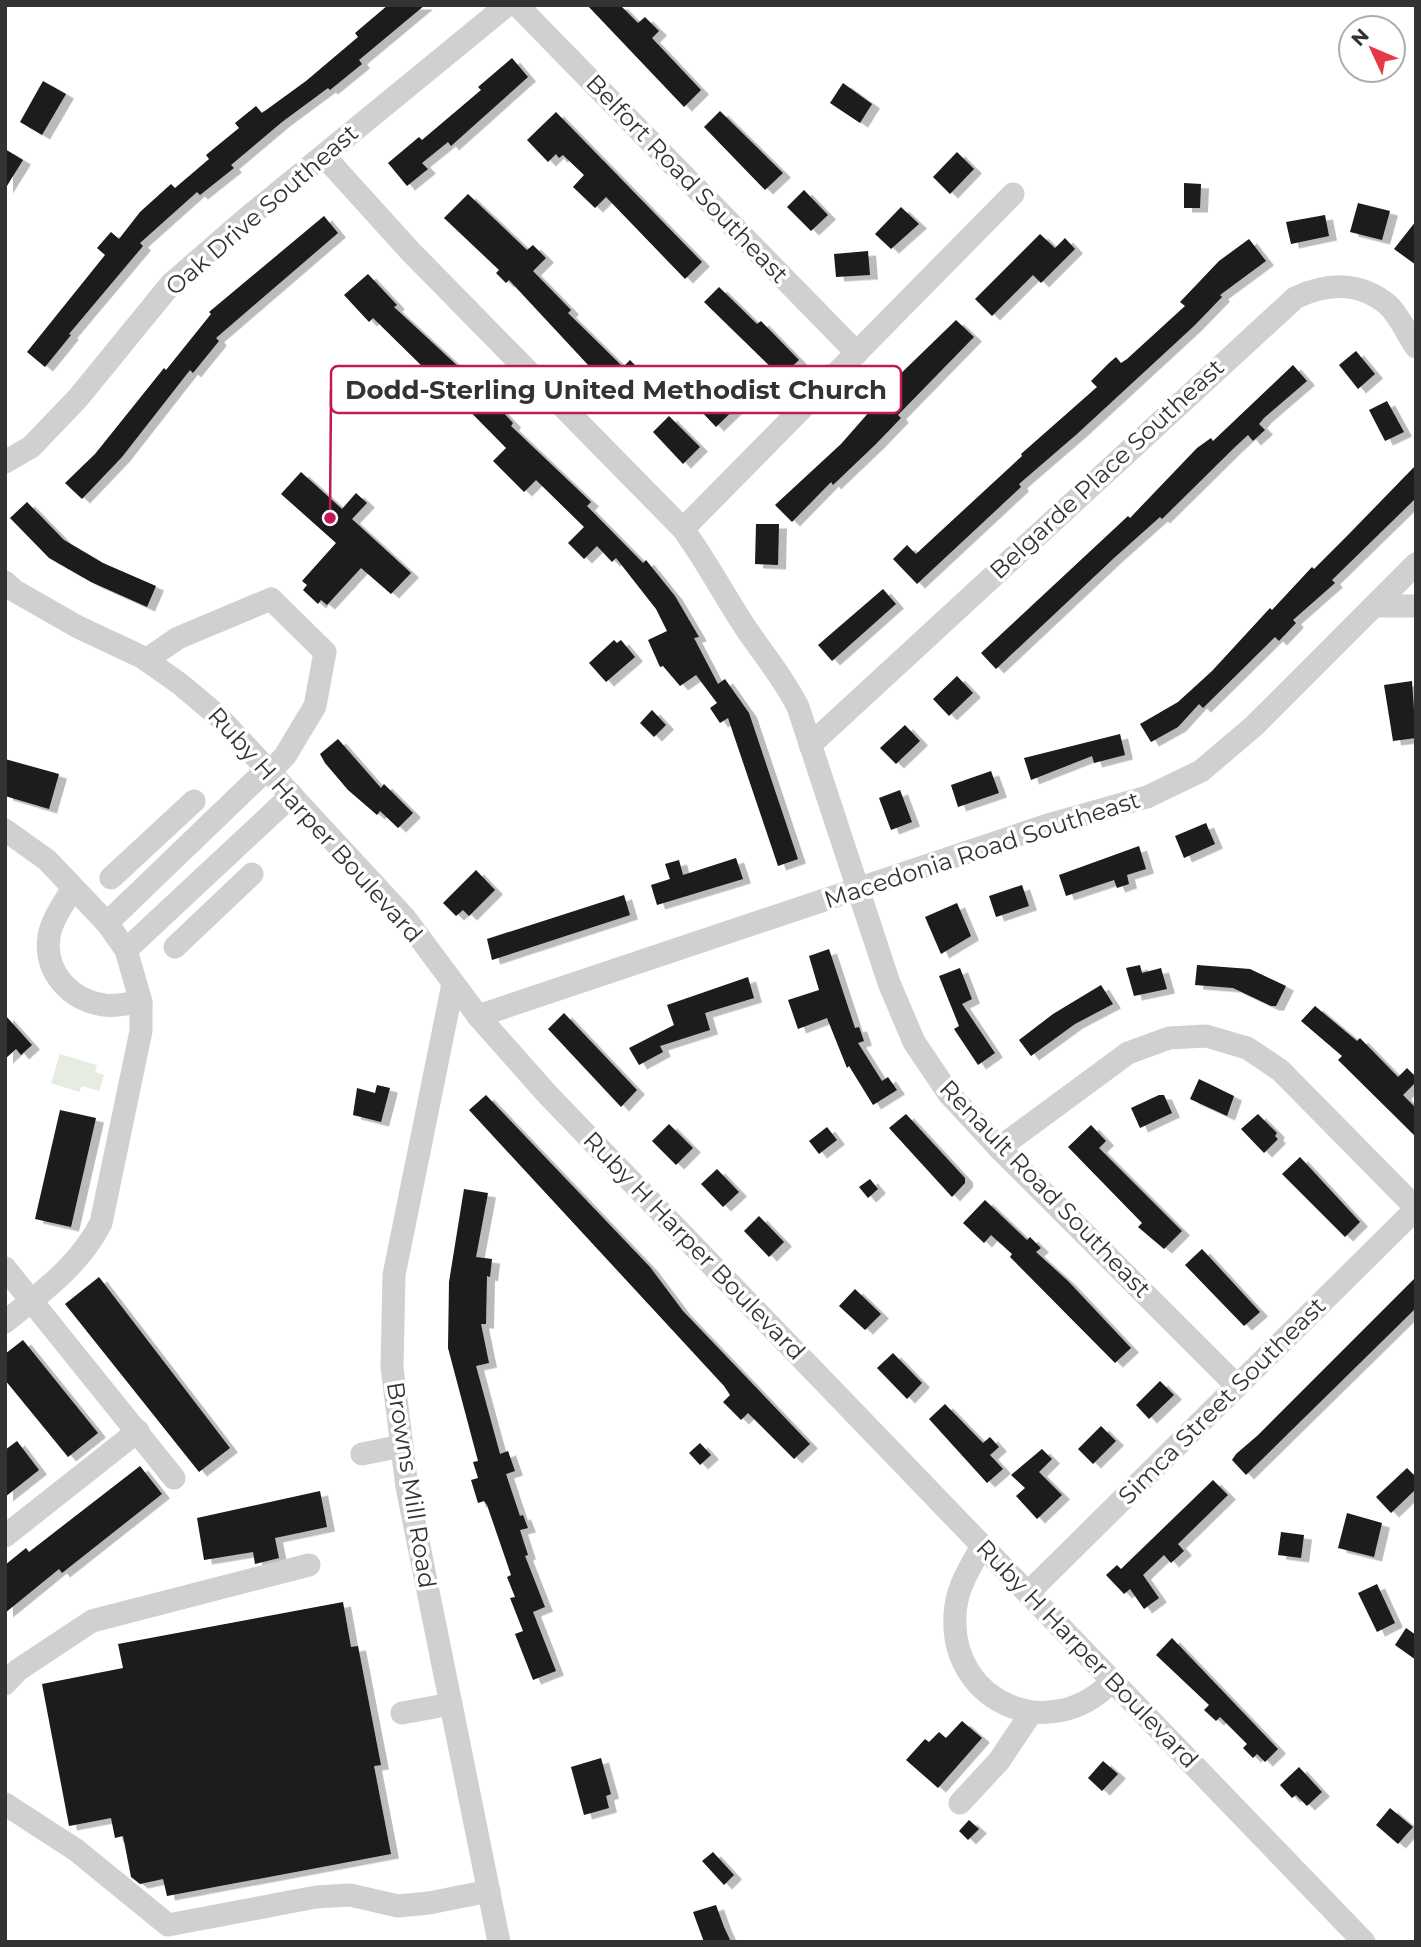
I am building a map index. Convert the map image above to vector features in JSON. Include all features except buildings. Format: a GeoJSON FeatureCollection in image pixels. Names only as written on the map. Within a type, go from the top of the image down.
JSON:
{"type":"FeatureCollection","features":[{"type":"Feature","properties":{"kind":"street","name":"Oak Drive Southeast"},"geometry":{"type":"LineString","coordinates":[[5,462],[32,447],[78,398],[171,284],[247,218],[507,5]]}},
{"type":"Feature","properties":{"kind":"street","name":"Belfort Road Southeast"},"geometry":{"type":"LineString","coordinates":[[517,5],[857,353]]}},
{"type":"Feature","properties":{"kind":"street","name":"Renault Road Southeast"},"geometry":{"type":"LineString","coordinates":[[324,156],[410,251],[683,529],[710,565],[747,629],[783,677],[798,707],[889,984],[914,1042],[949,1094],[999,1148],[1237,1386]]}},
{"type":"Feature","properties":{"kind":"street"},"geometry":{"type":"LineString","coordinates":[[683,529],[1013,194]]}},
{"type":"Feature","properties":{"kind":"street","name":"Belgarde Place Southeast"},"geometry":{"type":"LineString","coordinates":[[810,745],[1295,298],[1317,287],[1335,285],[1373,296],[1390,307],[1416,346]]}},
{"type":"Feature","properties":{"kind":"street","name":"Macedonia Road Southeast"},"geometry":{"type":"LineString","coordinates":[[478,1016],[1051,824],[1147,797],[1201,771],[1254,726],[1416,564]]}},
{"type":"Feature","properties":{"kind":"street","name":"Ruby H Harper Boulevard"},"geometry":{"type":"LineString","coordinates":[[5,582],[15,591],[78,627],[146,660],[217,715],[405,918],[478,1016],[548,1096],[1364,1942]]}},
{"type":"Feature","properties":{"kind":"street"},"geometry":{"type":"LineString","coordinates":[[107,923],[285,756],[315,706],[325,652],[271,599],[178,638],[146,660]]}},
{"type":"Feature","properties":{"kind":"street"},"geometry":{"type":"LineString","coordinates":[[1374,606],[1416,606]]}},
{"type":"Feature","properties":{"kind":"street"},"geometry":{"type":"LineString","coordinates":[[126,950],[292,795]]}},
{"type":"Feature","properties":{"kind":"street"},"geometry":{"type":"LineString","coordinates":[[111,878],[194,801]]}},
{"type":"Feature","properties":{"kind":"street"},"geometry":{"type":"LineString","coordinates":[[5,830],[47,860],[107,923],[126,950],[141,1002],[141,1031],[101,1223],[90,1244],[69,1269],[5,1322]]}},
{"type":"Feature","properties":{"kind":"street"},"geometry":{"type":"LineString","coordinates":[[151,842],[215,911]]}},
{"type":"Feature","properties":{"kind":"street"},"geometry":{"type":"LineString","coordinates":[[175,947],[252,874]]}},
{"type":"Feature","properties":{"kind":"street"},"geometry":{"type":"LineString","coordinates":[[72,889],[53,923],[49,938],[50,960],[57,976],[66,988],[81,998],[105,1005],[141,1002]]}},
{"type":"Feature","properties":{"kind":"street","name":"Browns Mill Road"},"geometry":{"type":"LineString","coordinates":[[453,984],[394,1275],[392,1367],[407,1487],[499,1942]]}},
{"type":"Feature","properties":{"kind":"street"},"geometry":{"type":"LineString","coordinates":[[999,1148],[1128,1053],[1169,1038],[1206,1036],[1247,1048],[1280,1070],[1416,1209]]}},
{"type":"Feature","properties":{"kind":"street","name":"Simca Street Southeast"},"geometry":{"type":"LineString","coordinates":[[1028,1593],[1416,1209]]}},
{"type":"Feature","properties":{"kind":"street"},"geometry":{"type":"LineString","coordinates":[[5,1268],[174,1478]]}},
{"type":"Feature","properties":{"kind":"street"},"geometry":{"type":"LineString","coordinates":[[5,1536],[138,1431]]}},
{"type":"Feature","properties":{"kind":"street"},"geometry":{"type":"LineString","coordinates":[[362,1454],[402,1446]]}},
{"type":"Feature","properties":{"kind":"street"},"geometry":{"type":"LineString","coordinates":[[982,1546],[960,1585],[955,1615],[957,1647],[972,1679],[997,1702],[1031,1713],[1071,1709],[1101,1693],[1112,1681]]}},
{"type":"Feature","properties":{"kind":"street"},"geometry":{"type":"LineString","coordinates":[[5,1685],[18,1670],[92,1621],[309,1566]]}},
{"type":"Feature","properties":{"kind":"street"},"geometry":{"type":"LineString","coordinates":[[402,1713],[451,1704]]}},
{"type":"Feature","properties":{"kind":"street"},"geometry":{"type":"LineString","coordinates":[[960,1803],[999,1761],[1031,1713]]}},
{"type":"Feature","properties":{"kind":"street"},"geometry":{"type":"LineString","coordinates":[[5,1804],[76,1850],[168,1925],[316,1897],[350,1895],[398,1906],[489,1891]]}},
{"type":"Feature","properties":{"kind":"shaded area"},"geometry":{"type":"Polygon","coordinates":[[[60,1054],[97,1065],[95,1072],[104,1075],[99,1091],[82,1086],[79,1092],[51,1083],[60,1054]]]}},
{"type":"Feature","properties":{"kind":"place","name":"Dodd-Sterling United Methodist Church"},"geometry":{"type":"Point","coordinates":[330,518]}}]}
